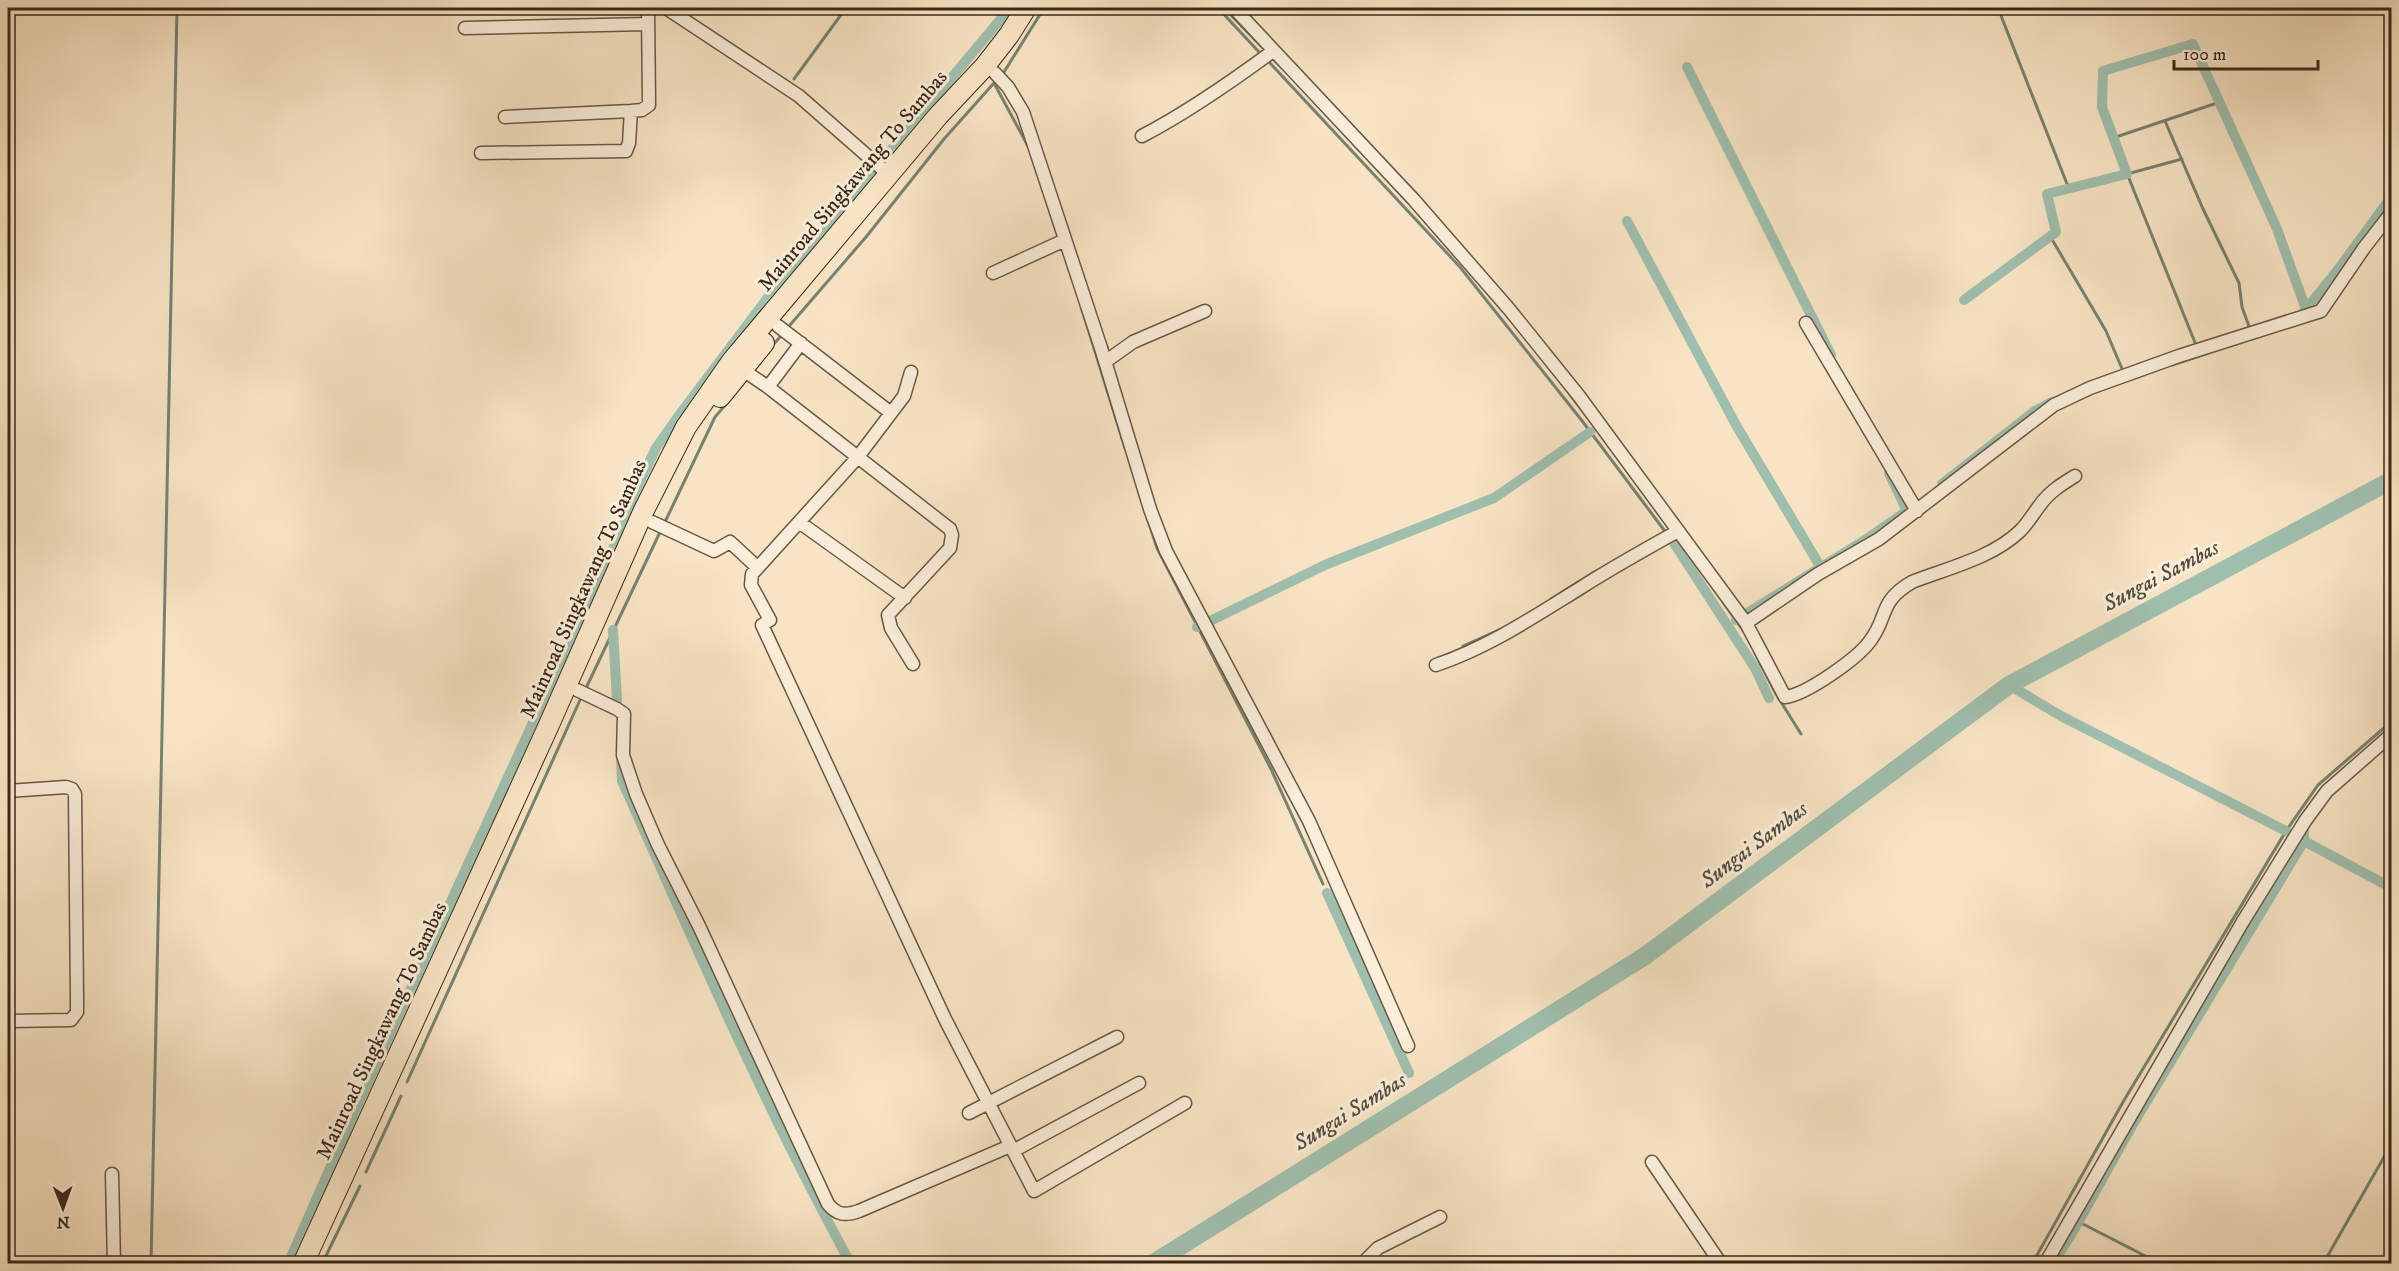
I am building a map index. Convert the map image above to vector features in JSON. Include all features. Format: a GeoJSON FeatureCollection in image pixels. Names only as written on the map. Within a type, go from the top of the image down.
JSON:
{"type":"FeatureCollection","features":[{"type":"Feature","properties":{"kind":"highway","name":"Mainroad Singkawang To Sambas"},"geometry":{"type":"LineString","coordinates":[[316,1263],[336,1203],[592,643],[700,427],[721,395],[859,221],[888,174],[985,66],[1026,8]]}},
{"type":"Feature","properties":{"kind":"highway","name":"Mainroad Singkawang To Sambas"},"geometry":{"type":"LineString","coordinates":[[303,1263],[336,1203],[577,690],[592,643],[665,467],[694,412],[732,361],[995,73],[1023,35],[1039,8]]}},
{"type":"Feature","properties":{"kind":"street"},"geometry":{"type":"LineString","coordinates":[[505,117],[631,111],[642,110],[649,105],[648,8]]}},
{"type":"Feature","properties":{"kind":"street"},"geometry":{"type":"LineString","coordinates":[[666,8],[799,96],[888,174]]}},
{"type":"Feature","properties":{"kind":"street"},"geometry":{"type":"LineString","coordinates":[[1234,8],[1414,200],[1509,309],[1579,396],[1746,623],[1783,695],[1793,696],[1825,679],[1862,650],[1874,635],[1886,605],[1902,589],[1912,582],[1984,555],[2004,543],[2020,532],[2045,498],[2075,476]]}},
{"type":"Feature","properties":{"kind":"street"},"geometry":{"type":"LineString","coordinates":[[465,28],[648,24]]}},
{"type":"Feature","properties":{"kind":"street"},"geometry":{"type":"LineString","coordinates":[[1142,136],[1169,122],[1231,82],[1273,51]]}},
{"type":"Feature","properties":{"kind":"street"},"geometry":{"type":"LineString","coordinates":[[995,73],[1008,87],[1023,112],[1105,362],[1150,509],[1166,551],[1309,821],[1408,1046]]}},
{"type":"Feature","properties":{"kind":"street"},"geometry":{"type":"LineString","coordinates":[[481,153],[623,152],[628,148],[631,111]]}},
{"type":"Feature","properties":{"kind":"street"},"geometry":{"type":"LineString","coordinates":[[1746,623],[1818,574],[1879,539],[2054,405],[2090,388],[2179,356],[2318,313],[2391,212]]}},
{"type":"Feature","properties":{"kind":"street"},"geometry":{"type":"LineString","coordinates":[[993,273],[1065,240]]}},
{"type":"Feature","properties":{"kind":"street"},"geometry":{"type":"LineString","coordinates":[[1105,362],[1133,342],[1205,311]]}},
{"type":"Feature","properties":{"kind":"street"},"geometry":{"type":"LineString","coordinates":[[1806,323],[1917,511]]}},
{"type":"Feature","properties":{"kind":"street"},"geometry":{"type":"LineString","coordinates":[[778,326],[891,413]]}},
{"type":"Feature","properties":{"kind":"street"},"geometry":{"type":"LineString","coordinates":[[768,387],[801,343]]}},
{"type":"Feature","properties":{"kind":"street"},"geometry":{"type":"LineString","coordinates":[[742,370],[768,387],[857,458],[942,521],[952,535],[950,548],[887,618],[913,664]]}},
{"type":"Feature","properties":{"kind":"street"},"geometry":{"type":"LineString","coordinates":[[911,372],[903,396],[857,458],[752,574],[751,585],[770,620],[762,625],[945,1018],[1034,1191],[1185,1103]]}},
{"type":"Feature","properties":{"kind":"street"},"geometry":{"type":"LineString","coordinates":[[799,522],[905,598]]}},
{"type":"Feature","properties":{"kind":"street"},"geometry":{"type":"LineString","coordinates":[[652,523],[714,551],[730,542],[757,567]]}},
{"type":"Feature","properties":{"kind":"street"},"geometry":{"type":"LineString","coordinates":[[1436,665],[1461,656],[1518,627],[1596,578],[1678,531]]}},
{"type":"Feature","properties":{"kind":"street"},"geometry":{"type":"LineString","coordinates":[[577,690],[624,714],[623,755],[636,794],[828,1204],[834,1211],[843,1215],[859,1212],[1012,1149],[1139,1083]]}},
{"type":"Feature","properties":{"kind":"street"},"geometry":{"type":"LineString","coordinates":[[2045,1263],[2242,923],[2305,821],[2327,791],[2391,734]]}},
{"type":"Feature","properties":{"kind":"street"},"geometry":{"type":"LineString","coordinates":[[8,791],[66,787],[72,789],[75,794],[78,982],[77,1012],[71,1020],[8,1021]]}},
{"type":"Feature","properties":{"kind":"street"},"geometry":{"type":"LineString","coordinates":[[969,1113],[1117,1037]]}},
{"type":"Feature","properties":{"kind":"street"},"geometry":{"type":"LineString","coordinates":[[1652,1162],[1721,1263]]}},
{"type":"Feature","properties":{"kind":"street"},"geometry":{"type":"LineString","coordinates":[[112,1174],[114,1263]]}},
{"type":"Feature","properties":{"kind":"street"},"geometry":{"type":"LineString","coordinates":[[1370,1261],[1378,1248],[1440,1217]]}},
{"type":"Feature","properties":{"kind":"waterway"},"geometry":{"type":"LineString","coordinates":[[151,1264],[177,8]]}},
{"type":"Feature","properties":{"kind":"waterway"},"geometry":{"type":"LineString","coordinates":[[794,79],[846,8]]}},
{"type":"Feature","properties":{"kind":"waterway"},"geometry":{"type":"LineString","coordinates":[[883,160],[1010,8]]}},
{"type":"Feature","properties":{"kind":"waterway"},"geometry":{"type":"LineString","coordinates":[[1004,72],[1044,8]]}},
{"type":"Feature","properties":{"kind":"waterway"},"geometry":{"type":"LineString","coordinates":[[1218,8],[1259,52]]}},
{"type":"Feature","properties":{"kind":"waterway"},"geometry":{"type":"LineString","coordinates":[[1224,8],[1263,48]]}},
{"type":"Feature","properties":{"kind":"waterway"},"geometry":{"type":"LineString","coordinates":[[1998,8],[2069,189]]}},
{"type":"Feature","properties":{"kind":"waterway"},"geometry":{"type":"LineString","coordinates":[[1964,300],[2056,232],[2047,194],[2127,174],[2102,107],[2103,71],[2193,44],[2277,229],[2307,312]]}},
{"type":"Feature","properties":{"kind":"waterway"},"geometry":{"type":"LineString","coordinates":[[1274,60],[1281,67]]}},
{"type":"Feature","properties":{"kind":"waterway"},"geometry":{"type":"LineString","coordinates":[[1270,63],[1460,267],[1583,422],[1664,530]]}},
{"type":"Feature","properties":{"kind":"waterway"},"geometry":{"type":"LineString","coordinates":[[1687,67],[1831,355]]}},
{"type":"Feature","properties":{"kind":"waterway"},"geometry":{"type":"LineString","coordinates":[[790,325],[866,237],[944,139],[994,83],[1030,150]]}},
{"type":"Feature","properties":{"kind":"waterway"},"geometry":{"type":"LineString","coordinates":[[2113,138],[2220,102]]}},
{"type":"Feature","properties":{"kind":"waterway"},"geometry":{"type":"LineString","coordinates":[[2165,121],[2203,209],[2239,283],[2242,307],[2250,329]]}},
{"type":"Feature","properties":{"kind":"waterway"},"geometry":{"type":"LineString","coordinates":[[2127,174],[2182,159]]}},
{"type":"Feature","properties":{"kind":"waterway"},"geometry":{"type":"LineString","coordinates":[[288,1264],[358,1104],[620,533],[632,498],[656,448],[791,267],[876,169]]}},
{"type":"Feature","properties":{"kind":"waterway"},"geometry":{"type":"LineString","coordinates":[[2126,171],[2196,345]]}},
{"type":"Feature","properties":{"kind":"waterway"},"geometry":{"type":"LineString","coordinates":[[2304,312],[2392,196]]}},
{"type":"Feature","properties":{"kind":"waterway"},"geometry":{"type":"LineString","coordinates":[[1627,221],[1736,425],[1820,566]]}},
{"type":"Feature","properties":{"kind":"waterway"},"geometry":{"type":"LineString","coordinates":[[2384,232],[2392,223]]}},
{"type":"Feature","properties":{"kind":"waterway"},"geometry":{"type":"LineString","coordinates":[[2050,236],[2106,331],[2123,371]]}},
{"type":"Feature","properties":{"kind":"waterway"},"geometry":{"type":"LineString","coordinates":[[1081,306],[1125,448]]}},
{"type":"Feature","properties":{"kind":"waterway"},"geometry":{"type":"LineString","coordinates":[[772,346],[780,337]]}},
{"type":"Feature","properties":{"kind":"waterway"},"geometry":{"type":"LineString","coordinates":[[2172,365],[2208,353]]}},
{"type":"Feature","properties":{"kind":"waterway"},"geometry":{"type":"LineString","coordinates":[[1569,393],[1578,405]]}},
{"type":"Feature","properties":{"kind":"waterway"},"geometry":{"type":"LineString","coordinates":[[1942,484],[2035,411],[2052,402]]}},
{"type":"Feature","properties":{"kind":"waterway"},"geometry":{"type":"LineString","coordinates":[[664,524],[715,417],[727,403]]}},
{"type":"Feature","properties":{"kind":"waterway"},"geometry":{"type":"LineString","coordinates":[[1212,620],[1327,564],[1494,498],[1590,432]]}},
{"type":"Feature","properties":{"kind":"waterway"},"geometry":{"type":"LineString","coordinates":[[1736,620],[1865,540],[1907,511],[1889,473]]}},
{"type":"Feature","properties":{"kind":"waterway","name":"Sungai Sambas"},"geometry":{"type":"LineString","coordinates":[[1152,1264],[1645,956],[2009,685],[2392,480]]}},
{"type":"Feature","properties":{"kind":"waterway"},"geometry":{"type":"LineString","coordinates":[[1148,520],[1157,548],[1271,769],[1323,884]]}},
{"type":"Feature","properties":{"kind":"waterway"},"geometry":{"type":"LineString","coordinates":[[587,686],[661,530]]}},
{"type":"Feature","properties":{"kind":"waterway"},"geometry":{"type":"LineString","coordinates":[[1674,543],[1755,668],[1769,698]]}},
{"type":"Feature","properties":{"kind":"waterway"},"geometry":{"type":"LineString","coordinates":[[1551,599],[1596,571]]}},
{"type":"Feature","properties":{"kind":"waterway"},"geometry":{"type":"LineString","coordinates":[[1723,602],[1747,636]]}},
{"type":"Feature","properties":{"kind":"waterway"},"geometry":{"type":"LineString","coordinates":[[613,630],[617,700]]}},
{"type":"Feature","properties":{"kind":"waterway"},"geometry":{"type":"LineString","coordinates":[[1463,646],[1499,630]]}},
{"type":"Feature","properties":{"kind":"waterway"},"geometry":{"type":"LineString","coordinates":[[1755,653],[1776,694],[1801,734]]}},
{"type":"Feature","properties":{"kind":"waterway"},"geometry":{"type":"LineString","coordinates":[[2009,685],[2061,716],[2286,831]]}},
{"type":"Feature","properties":{"kind":"waterway"},"geometry":{"type":"LineString","coordinates":[[407,1082],[580,700]]}},
{"type":"Feature","properties":{"kind":"waterway"},"geometry":{"type":"LineString","coordinates":[[2032,1264],[2123,1102],[2286,831],[2318,785],[2392,721]]}},
{"type":"Feature","properties":{"kind":"waterway"},"geometry":{"type":"LineString","coordinates":[[621,757],[622,781],[704,964],[789,1146],[851,1264]]}},
{"type":"Feature","properties":{"kind":"waterway"},"geometry":{"type":"LineString","coordinates":[[2053,1264],[2133,1124],[2304,841],[2304,826],[2308,821]]}},
{"type":"Feature","properties":{"kind":"waterway"},"geometry":{"type":"LineString","coordinates":[[2304,841],[2392,888]]}},
{"type":"Feature","properties":{"kind":"waterway"},"geometry":{"type":"LineString","coordinates":[[1327,893],[1409,1073]]}},
{"type":"Feature","properties":{"kind":"waterway"},"geometry":{"type":"LineString","coordinates":[[366,1172],[401,1096]]}},
{"type":"Feature","properties":{"kind":"waterway"},"geometry":{"type":"LineString","coordinates":[[2323,1264],[2392,1143]]}},
{"type":"Feature","properties":{"kind":"waterway"},"geometry":{"type":"LineString","coordinates":[[322,1264],[360,1186]]}},
{"type":"Feature","properties":{"kind":"waterway"},"geometry":{"type":"LineString","coordinates":[[2079,1222],[2161,1264]]}}]}
